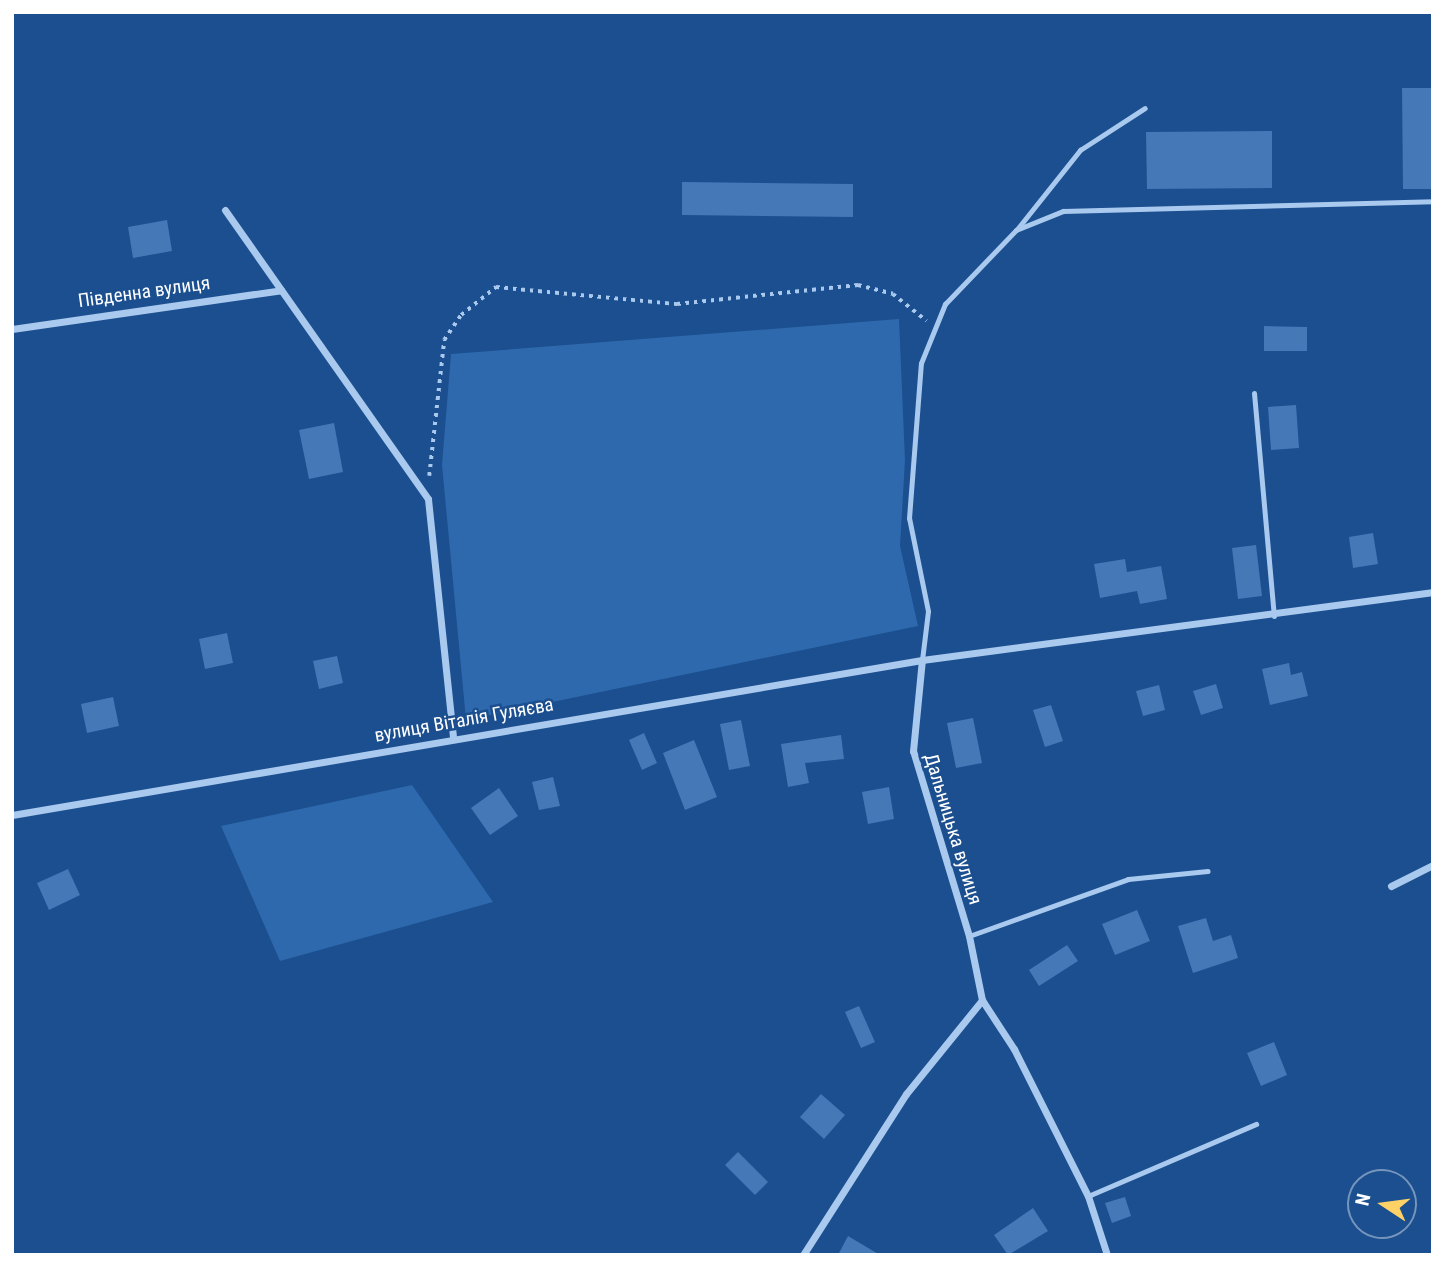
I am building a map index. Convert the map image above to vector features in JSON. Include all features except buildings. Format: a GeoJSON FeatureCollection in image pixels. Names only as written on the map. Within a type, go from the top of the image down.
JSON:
{"type":"FeatureCollection","features":[{"type":"Feature","properties":{"kind":"street"},"geometry":{"type":"LineString","coordinates":[[225,210],[428,499],[453,738]]}},
{"type":"Feature","properties":{"kind":"street","name":"Південна вулиця"},"geometry":{"type":"LineString","coordinates":[[12,329],[281,290]]}},
{"type":"Feature","properties":{"kind":"street"},"geometry":{"type":"LineString","coordinates":[[922,660],[1274,616],[1433,592]]}},
{"type":"Feature","properties":{"kind":"street","name":"вулиця Віталія Гуляєва"},"geometry":{"type":"LineString","coordinates":[[12,815],[922,660]]}},
{"type":"Feature","properties":{"kind":"street","name":"Дальницька вулиця"},"geometry":{"type":"LineString","coordinates":[[922,660],[913,751],[969,936],[982,1000]]}},
{"type":"Feature","properties":{"kind":"street"},"geometry":{"type":"LineString","coordinates":[[1391,886],[1433,865]]}},
{"type":"Feature","properties":{"kind":"street"},"geometry":{"type":"LineString","coordinates":[[803,1255],[906,1094],[982,1000],[1014,1049],[1088,1196],[1107,1255]]}},
{"type":"Feature","properties":{"kind":"lane"},"geometry":{"type":"LineString","coordinates":[[922,660],[928,611],[909,518],[921,363],[932,324],[1016,230],[1080,150],[1145,108]]}},
{"type":"Feature","properties":{"kind":"lane"},"geometry":{"type":"LineString","coordinates":[[1016,230],[1063,211],[1433,201]]}},
{"type":"Feature","properties":{"kind":"lane"},"geometry":{"type":"LineString","coordinates":[[1254,393],[1274,616]]}},
{"type":"Feature","properties":{"kind":"lane"},"geometry":{"type":"LineString","coordinates":[[969,936],[1128,879],[1208,871]]}},
{"type":"Feature","properties":{"kind":"lane"},"geometry":{"type":"LineString","coordinates":[[1088,1196],[1256,1124]]}},
{"type":"Feature","properties":{"kind":"path"},"geometry":{"type":"LineString","coordinates":[[428,499],[444,340],[461,315],[496,287],[677,304],[858,285],[893,294],[932,324]]}},
{"type":"Feature","properties":{"kind":"shaded area"},"geometry":{"type":"Polygon","coordinates":[[[899,319],[905,460],[900,546],[918,626],[466,720],[442,465],[451,354],[899,319]]]}},
{"type":"Feature","properties":{"kind":"shaded area"},"geometry":{"type":"Polygon","coordinates":[[[412,785],[493,902],[280,961],[221,826],[412,785]]]}}]}
